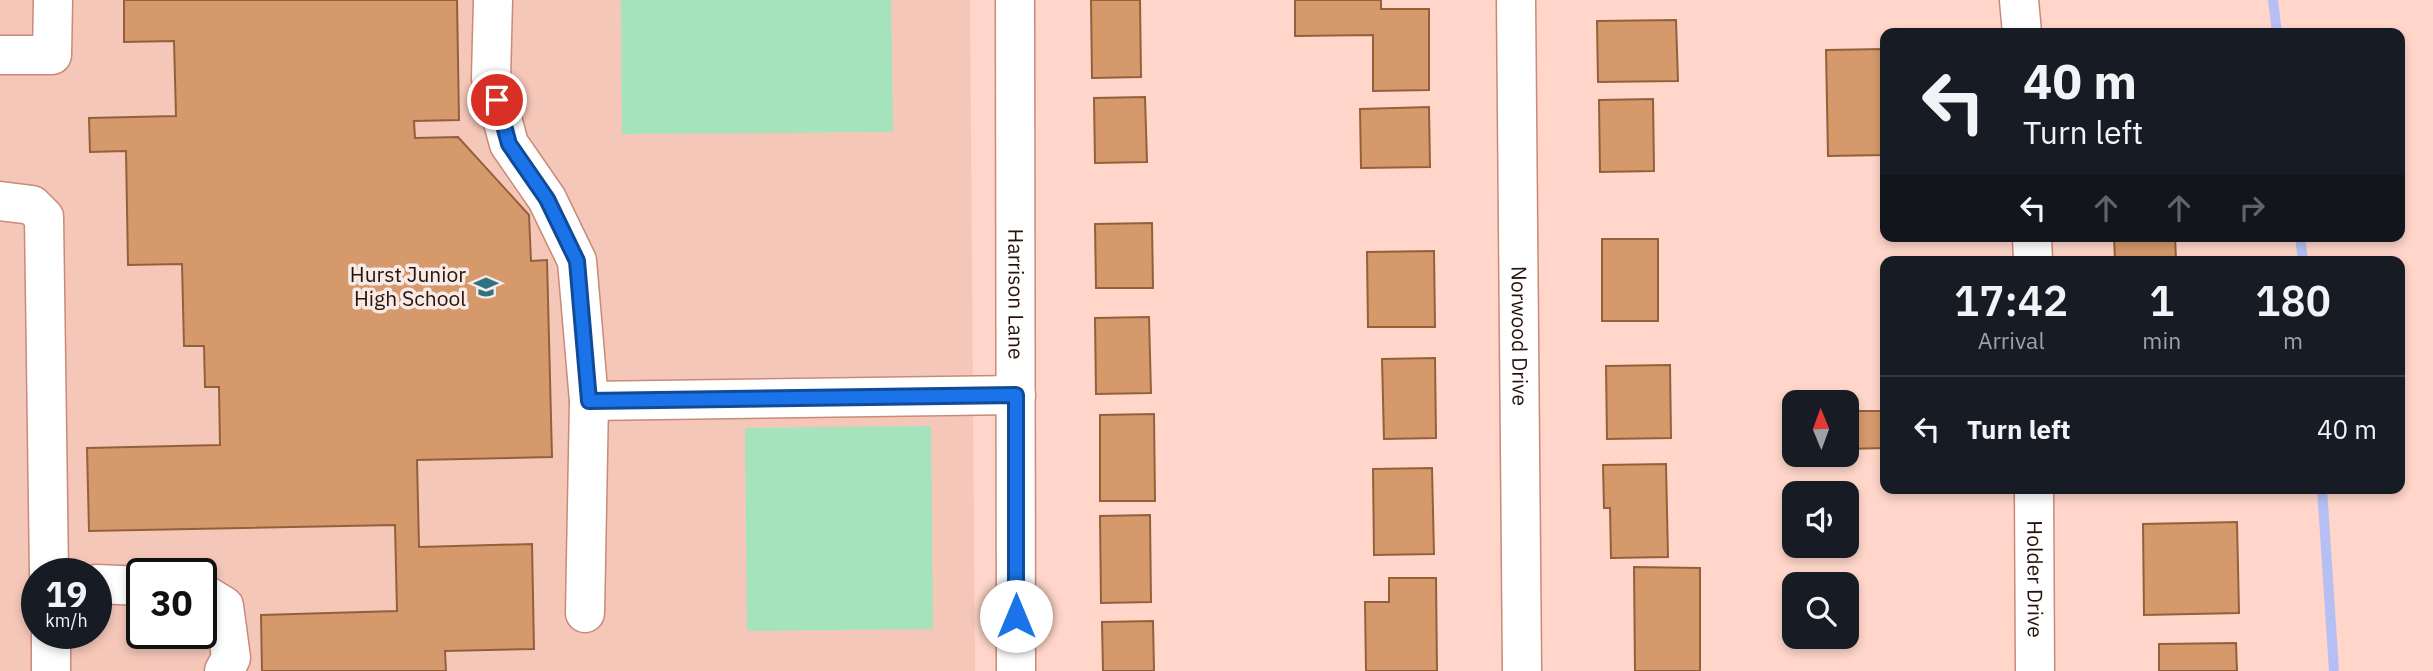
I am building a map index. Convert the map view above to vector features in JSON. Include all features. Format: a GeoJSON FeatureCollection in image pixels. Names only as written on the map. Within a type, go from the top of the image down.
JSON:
{"type":"FeatureCollection","features":[{"type":"Feature","properties":{"kind":"street"},"geometry":{"type":"LineString","coordinates":[[0,55],[52,55],[54,0]]}},
{"type":"Feature","properties":{"kind":"street"},"geometry":{"type":"LineString","coordinates":[[493,0],[491,78],[509,144],[547,199],[577,261],[589,401],[585,613]]}},
{"type":"Feature","properties":{"kind":"street","name":"Harrison Lane"},"geometry":{"type":"LineString","coordinates":[[1015,0],[1016,671]]}},
{"type":"Feature","properties":{"kind":"street","name":"Norwood Drive"},"geometry":{"type":"LineString","coordinates":[[1516,0],[1522,671]]}},
{"type":"Feature","properties":{"kind":"street"},"geometry":{"type":"LineString","coordinates":[[2019,0],[2022,28]]}},
{"type":"Feature","properties":{"kind":"street"},"geometry":{"type":"LineString","coordinates":[[0,201],[32,205],[44,217],[50,558]]}},
{"type":"Feature","properties":{"kind":"street"},"geometry":{"type":"LineString","coordinates":[[589,401],[1016,395]]}},
{"type":"Feature","properties":{"kind":"street","name":"Holder Drive"},"geometry":{"type":"LineString","coordinates":[[2034,494],[2035,671]]}},
{"type":"Feature","properties":{"kind":"street"},"geometry":{"type":"LineString","coordinates":[[217,602],[224,606],[231,658],[224,671]]}},
{"type":"Feature","properties":{"kind":"street"},"geometry":{"type":"LineString","coordinates":[[51,649],[51,671]]}},
{"type":"Feature","properties":{"kind":"shaded area","name":"Hurst Junior High School"},"geometry":{"type":"Polygon","coordinates":[[[0,0],[970,0],[975,671],[0,671],[0,0]]]}},
{"type":"Feature","properties":{"kind":"green space"},"geometry":{"type":"Polygon","coordinates":[[[621,0],[891,0],[893,132],[622,134],[621,0]]]}},
{"type":"Feature","properties":{"kind":"green space"},"geometry":{"type":"Polygon","coordinates":[[[931,426],[933,629],[747,631],[745,428],[931,426]]]}},
{"type":"Feature","properties":{"kind":"building"},"geometry":{"type":"Polygon","coordinates":[[[124,0],[457,0],[459,120],[414,121],[415,138],[458,137],[529,215],[531,261],[547,260],[552,457],[417,460],[419,547],[532,544],[534,649],[445,651],[446,671],[262,671],[261,615],[397,611],[395,525],[89,531],[87,448],[220,445],[219,387],[205,387],[204,346],[184,346],[182,264],[128,265],[126,151],[90,152],[89,118],[176,116],[174,41],[124,42],[124,0]]]}},
{"type":"Feature","properties":{"kind":"building"},"geometry":{"type":"Polygon","coordinates":[[[1091,0],[1140,0],[1141,77],[1092,78],[1091,0]]]}},
{"type":"Feature","properties":{"kind":"building"},"geometry":{"type":"Polygon","coordinates":[[[1295,0],[1381,0],[1381,9],[1429,9],[1429,90],[1373,91],[1373,35],[1295,36],[1295,0]]]}},
{"type":"Feature","properties":{"kind":"building"},"geometry":{"type":"Polygon","coordinates":[[[1676,20],[1678,81],[1598,82],[1597,21],[1676,20]]]}},
{"type":"Feature","properties":{"kind":"building"},"geometry":{"type":"Polygon","coordinates":[[[1880,49],[1880,155],[1828,156],[1826,50],[1880,49]]]}},
{"type":"Feature","properties":{"kind":"building"},"geometry":{"type":"Polygon","coordinates":[[[1145,97],[1147,162],[1095,163],[1094,98],[1145,97]]]}},
{"type":"Feature","properties":{"kind":"building"},"geometry":{"type":"Polygon","coordinates":[[[1653,99],[1654,171],[1600,172],[1599,100],[1653,99]]]}},
{"type":"Feature","properties":{"kind":"building"},"geometry":{"type":"Polygon","coordinates":[[[1429,107],[1430,167],[1361,168],[1360,109],[1429,107]]]}},
{"type":"Feature","properties":{"kind":"building"},"geometry":{"type":"Polygon","coordinates":[[[1152,223],[1153,288],[1096,288],[1095,224],[1152,223]]]}},
{"type":"Feature","properties":{"kind":"building"},"geometry":{"type":"Polygon","coordinates":[[[1602,239],[1658,239],[1658,321],[1602,321],[1602,239]]]}},
{"type":"Feature","properties":{"kind":"building"},"geometry":{"type":"Polygon","coordinates":[[[2114,242],[2175,242],[2176,256],[2115,256],[2114,242]]]}},
{"type":"Feature","properties":{"kind":"building"},"geometry":{"type":"Polygon","coordinates":[[[1434,251],[1435,327],[1368,327],[1367,252],[1434,251]]]}},
{"type":"Feature","properties":{"kind":"building"},"geometry":{"type":"Polygon","coordinates":[[[1149,317],[1151,393],[1096,394],[1095,318],[1149,317]]]}},
{"type":"Feature","properties":{"kind":"building"},"geometry":{"type":"Polygon","coordinates":[[[1435,358],[1436,438],[1384,439],[1382,359],[1435,358]]]}},
{"type":"Feature","properties":{"kind":"building"},"geometry":{"type":"Polygon","coordinates":[[[1670,365],[1671,438],[1607,439],[1606,366],[1670,365]]]}},
{"type":"Feature","properties":{"kind":"building"},"geometry":{"type":"Polygon","coordinates":[[[1859,411],[1880,411],[1880,448],[1859,449],[1859,411]]]}},
{"type":"Feature","properties":{"kind":"building"},"geometry":{"type":"Polygon","coordinates":[[[1154,414],[1155,501],[1100,501],[1100,415],[1154,414]]]}},
{"type":"Feature","properties":{"kind":"building"},"geometry":{"type":"Polygon","coordinates":[[[1666,464],[1668,557],[1611,558],[1610,508],[1604,508],[1603,465],[1666,464]]]}},
{"type":"Feature","properties":{"kind":"building"},"geometry":{"type":"Polygon","coordinates":[[[1432,468],[1434,554],[1374,555],[1373,469],[1432,468]]]}},
{"type":"Feature","properties":{"kind":"building"},"geometry":{"type":"Polygon","coordinates":[[[1150,515],[1151,602],[1101,603],[1100,516],[1150,515]]]}},
{"type":"Feature","properties":{"kind":"building"},"geometry":{"type":"Polygon","coordinates":[[[2237,522],[2239,613],[2144,615],[2143,524],[2237,522]]]}},
{"type":"Feature","properties":{"kind":"building"},"geometry":{"type":"Polygon","coordinates":[[[1634,567],[1700,568],[1700,671],[1635,671],[1634,567]]]}},
{"type":"Feature","properties":{"kind":"building"},"geometry":{"type":"Polygon","coordinates":[[[1389,578],[1436,578],[1437,671],[1366,671],[1365,602],[1389,602],[1389,578]]]}},
{"type":"Feature","properties":{"kind":"building"},"geometry":{"type":"Polygon","coordinates":[[[1153,621],[1154,671],[1103,671],[1102,622],[1153,621]]]}},
{"type":"Feature","properties":{"kind":"building"},"geometry":{"type":"Polygon","coordinates":[[[2236,643],[2237,671],[2159,671],[2159,644],[2236,643]]]}},
{"type":"Feature","properties":{"kind":"waterway"},"geometry":{"type":"LineString","coordinates":[[2273,0],[2276,28]]}},
{"type":"Feature","properties":{"kind":"waterway"},"geometry":{"type":"LineString","coordinates":[[2301,242],[2302,256]]}},
{"type":"Feature","properties":{"kind":"waterway"},"geometry":{"type":"LineString","coordinates":[[2322,494],[2334,671]]}},
{"type":"Feature","properties":{"kind":"place","name":"Hurst Junior High School"},"geometry":{"type":"Point","coordinates":[486,287]}},
{"type":"Feature","properties":{"kind":"route"},"geometry":{"type":"LineString","coordinates":[[497,100],[509,144],[547,199],[577,261],[589,401],[1016,395],[1016,616]]}}]}
